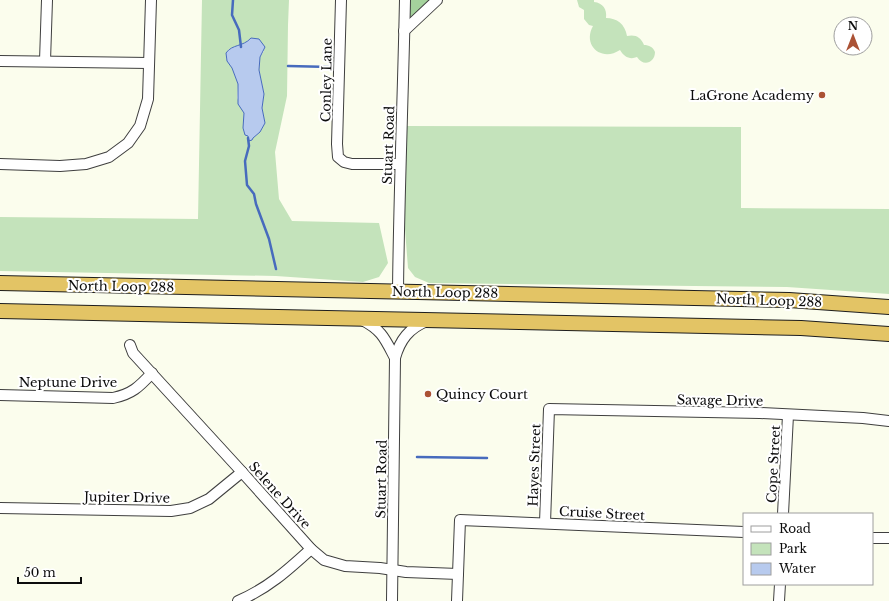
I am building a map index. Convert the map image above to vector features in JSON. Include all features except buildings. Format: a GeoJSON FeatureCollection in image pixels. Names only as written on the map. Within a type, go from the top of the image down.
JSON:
{"type":"FeatureCollection","features":[{"type":"Feature","properties":{"kind":"highway","name":"North Loop 288"},"geometry":{"type":"LineString","coordinates":[[0,283],[790,300],[889,307]]}},
{"type":"Feature","properties":{"kind":"highway","name":"North Loop 288"},"geometry":{"type":"LineString","coordinates":[[0,311],[801,328],[889,334]]}},
{"type":"Feature","properties":{"kind":"street"},"geometry":{"type":"LineString","coordinates":[[45,61],[47,0]]}},
{"type":"Feature","properties":{"kind":"street"},"geometry":{"type":"LineString","coordinates":[[0,164],[65,166],[90,163],[103,160],[114,154],[132,139],[140,126],[146,107],[148,91],[151,0]]}},
{"type":"Feature","properties":{"kind":"street","name":"Conley Lane"},"geometry":{"type":"LineString","coordinates":[[341,0],[337,152],[340,159],[344,162],[352,164],[400,164]]}},
{"type":"Feature","properties":{"kind":"street","name":"Stuart Road"},"geometry":{"type":"LineString","coordinates":[[398,291],[405,0]]}},
{"type":"Feature","properties":{"kind":"street"},"geometry":{"type":"LineString","coordinates":[[404,31],[437,0]]}},
{"type":"Feature","properties":{"kind":"street"},"geometry":{"type":"LineString","coordinates":[[0,60],[149,63]]}},
{"type":"Feature","properties":{"kind":"street","name":"Stuart Road"},"geometry":{"type":"LineString","coordinates":[[358,319],[373,326],[382,334],[395,358]]}},
{"type":"Feature","properties":{"kind":"street","name":"Stuart Road"},"geometry":{"type":"LineString","coordinates":[[392,601],[395,358],[398,347],[404,337],[419,324],[431,320]]}},
{"type":"Feature","properties":{"kind":"street","name":"Selene Drive"},"geometry":{"type":"LineString","coordinates":[[130,345],[133,353],[311,549],[324,560],[345,566],[406,572],[458,574]]}},
{"type":"Feature","properties":{"kind":"street","name":"Neptune Drive"},"geometry":{"type":"LineString","coordinates":[[0,395],[113,398],[133,391],[152,373]]}},
{"type":"Feature","properties":{"kind":"street","name":"Savage Drive"},"geometry":{"type":"LineString","coordinates":[[549,409],[788,415],[863,418],[889,421]]}},
{"type":"Feature","properties":{"kind":"street","name":"Hayes Street"},"geometry":{"type":"LineString","coordinates":[[545,523],[549,409]]}},
{"type":"Feature","properties":{"kind":"street","name":"Cope Street"},"geometry":{"type":"LineString","coordinates":[[783,513],[788,415]]}},
{"type":"Feature","properties":{"kind":"street","name":"Jupiter Drive"},"geometry":{"type":"LineString","coordinates":[[0,508],[171,511],[190,508],[210,499],[242,472]]}},
{"type":"Feature","properties":{"kind":"street","name":"Cruise Street"},"geometry":{"type":"LineString","coordinates":[[458,574],[460,520],[743,532]]}},
{"type":"Feature","properties":{"kind":"street"},"geometry":{"type":"LineString","coordinates":[[873,538],[889,538]]}},
{"type":"Feature","properties":{"kind":"street"},"geometry":{"type":"LineString","coordinates":[[238,601],[266,587],[281,576],[311,549]]}},
{"type":"Feature","properties":{"kind":"street"},"geometry":{"type":"LineString","coordinates":[[457,601],[458,574]]}},
{"type":"Feature","properties":{"kind":"street"},"geometry":{"type":"LineString","coordinates":[[779,601],[780,585]]}},
{"type":"Feature","properties":{"kind":"green space"},"geometry":{"type":"Polygon","coordinates":[[[202,0],[289,0],[287,96],[275,152],[279,199],[292,221],[379,223],[388,263],[379,277],[363,282],[276,276],[0,271],[0,217],[198,219],[202,0]],[[251,38],[242,45],[229,49],[226,53],[226,58],[232,68],[238,84],[237,98],[244,113],[243,129],[245,135],[253,138],[260,132],[265,123],[262,108],[264,94],[259,70],[260,57],[264,51],[251,38]]]}},
{"type":"Feature","properties":{"kind":"green space"},"geometry":{"type":"Polygon","coordinates":[[[405,0],[437,0],[404,31],[405,0]]]}},
{"type":"Feature","properties":{"kind":"green space"},"geometry":{"type":"Polygon","coordinates":[[[577,0],[594,0],[594,2],[602,5],[606,12],[606,18],[614,19],[620,22],[627,36],[633,35],[637,37],[644,45],[653,49],[655,52],[653,59],[645,63],[637,57],[627,57],[620,50],[607,54],[596,50],[592,46],[590,40],[590,33],[593,26],[589,25],[584,19],[584,10],[579,7],[577,0]]]}},
{"type":"Feature","properties":{"kind":"green space"},"geometry":{"type":"Polygon","coordinates":[[[402,126],[741,127],[741,208],[889,209],[889,294],[787,287],[429,283],[415,277],[408,268],[400,164],[402,126]]]}},
{"type":"Feature","properties":{"kind":"water"},"geometry":{"type":"Polygon","coordinates":[[[251,38],[259,39],[265,47],[260,57],[259,70],[264,94],[262,108],[265,123],[260,132],[249,141],[243,128],[244,113],[238,104],[238,84],[232,68],[227,61],[226,53],[231,48],[245,43],[251,38]]]}},
{"type":"Feature","properties":{"kind":"waterway"},"geometry":{"type":"LineString","coordinates":[[233,0],[232,15],[239,30],[241,47]]}},
{"type":"Feature","properties":{"kind":"waterway"},"geometry":{"type":"LineString","coordinates":[[288,66],[331,67]]}},
{"type":"Feature","properties":{"kind":"waterway"},"geometry":{"type":"LineString","coordinates":[[248,138],[249,146],[245,161],[247,185],[254,194],[256,204],[269,239],[276,269]]}},
{"type":"Feature","properties":{"kind":"waterway"},"geometry":{"type":"LineString","coordinates":[[381,456],[386,456]]}},
{"type":"Feature","properties":{"kind":"waterway"},"geometry":{"type":"LineString","coordinates":[[417,457],[487,458]]}},
{"type":"Feature","properties":{"kind":"place","name":"LaGrone Academy"},"geometry":{"type":"Point","coordinates":[822,95]}},
{"type":"Feature","properties":{"kind":"place","name":"Quincy Court"},"geometry":{"type":"Point","coordinates":[428,394]}}]}
